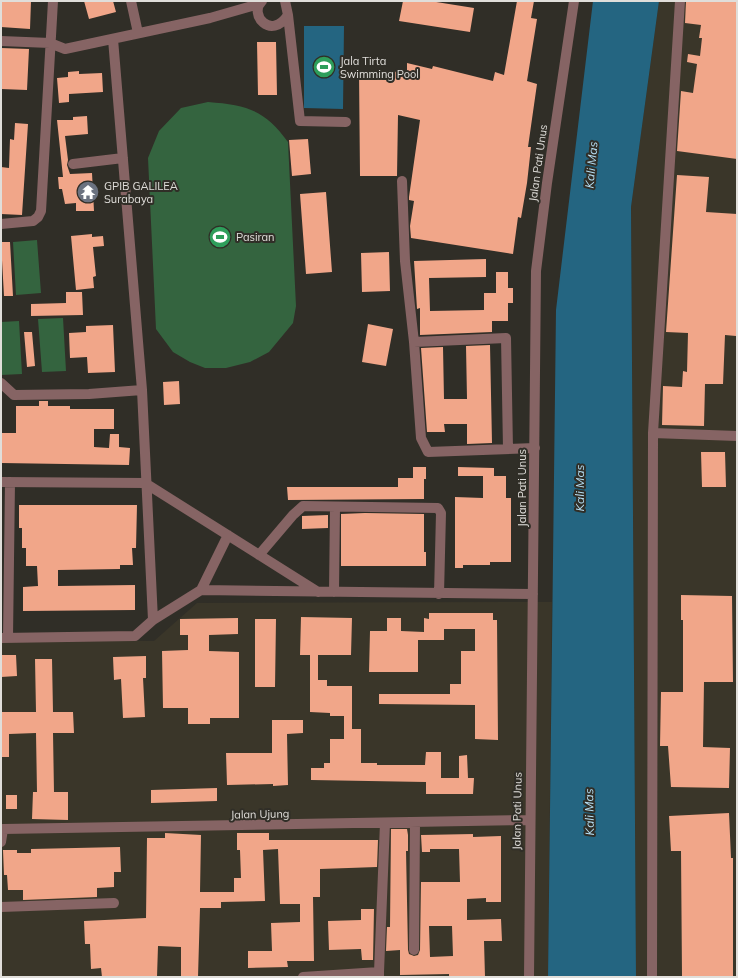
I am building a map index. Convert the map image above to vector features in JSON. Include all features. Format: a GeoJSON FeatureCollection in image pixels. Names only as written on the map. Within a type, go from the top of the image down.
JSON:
{"type":"FeatureCollection","features":[{"type":"Feature","properties":{"kind":"street"},"geometry":{"type":"LineString","coordinates":[[1,224],[33,221],[38,217],[41,210],[53,1]]}},
{"type":"Feature","properties":{"kind":"street"},"geometry":{"type":"LineString","coordinates":[[131,1],[138,33]]}},
{"type":"Feature","properties":{"kind":"street"},"geometry":{"type":"LineString","coordinates":[[285,1],[288,15],[300,121],[346,122]]}},
{"type":"Feature","properties":{"kind":"street","name":"Jalan Pati Unus"},"geometry":{"type":"LineString","coordinates":[[529,977],[529,820],[535,448],[536,271],[547,183],[574,1]]}},
{"type":"Feature","properties":{"kind":"street"},"geometry":{"type":"LineString","coordinates":[[652,977],[653,433],[680,1]]}},
{"type":"Feature","properties":{"kind":"street"},"geometry":{"type":"LineString","coordinates":[[1,41],[50,43],[65,50],[113,38],[210,18],[261,2]]}},
{"type":"Feature","properties":{"kind":"street"},"geometry":{"type":"LineString","coordinates":[[261,2],[258,14],[263,23],[273,27],[282,24],[288,15]]}},
{"type":"Feature","properties":{"kind":"street"},"geometry":{"type":"LineString","coordinates":[[113,38],[142,390],[145,483],[153,620]]}},
{"type":"Feature","properties":{"kind":"street"},"geometry":{"type":"LineString","coordinates":[[73,164],[123,158]]}},
{"type":"Feature","properties":{"kind":"street"},"geometry":{"type":"LineString","coordinates":[[402,181],[405,261],[414,342],[421,438],[428,452],[535,448]]}},
{"type":"Feature","properties":{"kind":"street"},"geometry":{"type":"LineString","coordinates":[[414,342],[506,338],[508,449]]}},
{"type":"Feature","properties":{"kind":"street"},"geometry":{"type":"LineString","coordinates":[[1,383],[14,395],[89,394],[142,390]]}},
{"type":"Feature","properties":{"kind":"street"},"geometry":{"type":"LineString","coordinates":[[653,433],[737,436]]}},
{"type":"Feature","properties":{"kind":"street"},"geometry":{"type":"LineString","coordinates":[[228,535],[201,590],[153,620],[135,636],[4,638],[6,482],[145,483],[228,535],[318,592]]}},
{"type":"Feature","properties":{"kind":"street"},"geometry":{"type":"LineString","coordinates":[[259,555],[293,515],[303,506],[438,508],[441,513],[439,594]]}},
{"type":"Feature","properties":{"kind":"street"},"geometry":{"type":"LineString","coordinates":[[334,507],[334,592]]}},
{"type":"Feature","properties":{"kind":"street"},"geometry":{"type":"LineString","coordinates":[[201,590],[533,594]]}},
{"type":"Feature","properties":{"kind":"street","name":"Jalan Ujung"},"geometry":{"type":"LineString","coordinates":[[1,842],[3,829],[529,820]]}},
{"type":"Feature","properties":{"kind":"street"},"geometry":{"type":"LineString","coordinates":[[414,950],[415,822]]}},
{"type":"Feature","properties":{"kind":"street"},"geometry":{"type":"LineString","coordinates":[[303,977],[379,975],[385,823]]}},
{"type":"Feature","properties":{"kind":"street"},"geometry":{"type":"LineString","coordinates":[[1,906],[114,903]]}},
{"type":"Feature","properties":{"kind":"shaded area"},"geometry":{"type":"Polygon","coordinates":[[[659,1],[737,1],[737,977],[636,977],[631,207],[659,1]]]}},
{"type":"Feature","properties":{"kind":"shaded area"},"geometry":{"type":"Polygon","coordinates":[[[552,602],[548,977],[1,977],[1,640],[154,641],[197,603],[552,602]]]}},
{"type":"Feature","properties":{"kind":"green space","name":"Pasiran"},"geometry":{"type":"Polygon","coordinates":[[[208,102],[234,105],[254,111],[263,116],[280,131],[288,142],[296,306],[293,323],[269,352],[250,362],[226,368],[205,368],[190,362],[173,352],[156,329],[148,158],[159,131],[181,108],[208,102]]]}},
{"type":"Feature","properties":{"kind":"green space"},"geometry":{"type":"Polygon","coordinates":[[[37,240],[41,293],[16,295],[13,242],[37,240]]]}},
{"type":"Feature","properties":{"kind":"green space"},"geometry":{"type":"Polygon","coordinates":[[[63,318],[66,371],[42,372],[38,319],[63,318]]]}},
{"type":"Feature","properties":{"kind":"green space"},"geometry":{"type":"Polygon","coordinates":[[[19,321],[22,374],[1,375],[1,322],[19,321]]]}},
{"type":"Feature","properties":{"kind":"water","name":"Kali Mas"},"geometry":{"type":"Polygon","coordinates":[[[593,1],[659,1],[631,207],[636,977],[548,977],[556,310],[593,1]]]}},
{"type":"Feature","properties":{"kind":"water","name":"Jala Tirta Swimming Pool"},"geometry":{"type":"Polygon","coordinates":[[[304,26],[344,26],[343,109],[304,108],[304,26]]]}},
{"type":"Feature","properties":{"kind":"building"},"geometry":{"type":"Polygon","coordinates":[[[1,1],[31,1],[30,29],[1,27],[1,1]]]}},
{"type":"Feature","properties":{"kind":"building"},"geometry":{"type":"Polygon","coordinates":[[[84,1],[113,1],[116,12],[89,19],[84,1]]]}},
{"type":"Feature","properties":{"kind":"building"},"geometry":{"type":"Polygon","coordinates":[[[403,1],[430,1],[474,8],[470,32],[399,21],[403,1]]]}},
{"type":"Feature","properties":{"kind":"building"},"geometry":{"type":"Polygon","coordinates":[[[517,1],[534,1],[531,18],[537,19],[527,81],[537,84],[528,147],[531,147],[527,183],[521,218],[518,217],[513,254],[411,238],[410,226],[414,201],[409,200],[409,197],[420,120],[398,115],[397,176],[360,176],[359,71],[407,72],[407,63],[432,69],[433,66],[493,81],[495,72],[504,75],[517,1]]]}},
{"type":"Feature","properties":{"kind":"building"},"geometry":{"type":"Polygon","coordinates":[[[686,1],[737,1],[737,159],[677,151],[681,91],[693,93],[697,64],[687,62],[688,54],[700,56],[702,38],[699,38],[701,25],[685,23],[686,1]]]}},
{"type":"Feature","properties":{"kind":"building"},"geometry":{"type":"Polygon","coordinates":[[[257,42],[276,42],[277,95],[258,95],[257,42]]]}},
{"type":"Feature","properties":{"kind":"building"},"geometry":{"type":"Polygon","coordinates":[[[1,48],[29,49],[27,90],[1,89],[1,48]]]}},
{"type":"Feature","properties":{"kind":"building"},"geometry":{"type":"Polygon","coordinates":[[[79,71],[79,74],[102,73],[103,92],[69,94],[69,102],[59,103],[57,78],[68,77],[68,72],[79,71]]]}},
{"type":"Feature","properties":{"kind":"building"},"geometry":{"type":"Polygon","coordinates":[[[87,116],[88,134],[65,136],[68,160],[67,165],[70,174],[92,173],[94,211],[76,211],[76,203],[65,204],[62,189],[59,189],[58,177],[63,177],[57,120],[73,120],[73,117],[87,116]]]}},
{"type":"Feature","properties":{"kind":"building"},"geometry":{"type":"Polygon","coordinates":[[[15,123],[28,124],[22,215],[1,214],[1,167],[9,168],[10,139],[14,140],[15,123]]]}},
{"type":"Feature","properties":{"kind":"building"},"geometry":{"type":"Polygon","coordinates":[[[308,139],[311,174],[292,176],[289,140],[308,139]]]}},
{"type":"Feature","properties":{"kind":"building"},"geometry":{"type":"Polygon","coordinates":[[[677,175],[709,177],[706,212],[737,214],[736,336],[725,335],[723,384],[705,384],[704,426],[662,425],[663,386],[682,387],[683,371],[687,372],[688,333],[666,332],[677,175]]]}},
{"type":"Feature","properties":{"kind":"building"},"geometry":{"type":"Polygon","coordinates":[[[326,192],[332,272],[306,274],[300,194],[326,192]]]}},
{"type":"Feature","properties":{"kind":"building"},"geometry":{"type":"Polygon","coordinates":[[[92,234],[92,237],[103,236],[104,246],[93,247],[96,276],[93,277],[94,288],[76,290],[71,236],[92,234]]]}},
{"type":"Feature","properties":{"kind":"building"},"geometry":{"type":"Polygon","coordinates":[[[1,242],[10,242],[13,296],[4,296],[1,242]]]}},
{"type":"Feature","properties":{"kind":"building"},"geometry":{"type":"Polygon","coordinates":[[[389,252],[390,291],[362,292],[361,253],[389,252]]]}},
{"type":"Feature","properties":{"kind":"building"},"geometry":{"type":"Polygon","coordinates":[[[486,259],[486,277],[429,278],[430,311],[484,310],[484,293],[496,293],[496,272],[508,272],[508,288],[513,288],[513,303],[508,303],[508,321],[492,321],[492,332],[420,335],[420,308],[417,309],[414,261],[486,259]]]}},
{"type":"Feature","properties":{"kind":"building"},"geometry":{"type":"Polygon","coordinates":[[[66,292],[82,292],[83,315],[31,316],[31,304],[66,303],[66,292]]]}},
{"type":"Feature","properties":{"kind":"building"},"geometry":{"type":"Polygon","coordinates":[[[368,324],[393,329],[386,366],[362,362],[368,324]]]}},
{"type":"Feature","properties":{"kind":"building"},"geometry":{"type":"Polygon","coordinates":[[[113,325],[115,372],[88,373],[87,357],[70,358],[69,333],[86,332],[86,326],[113,325]]]}},
{"type":"Feature","properties":{"kind":"building"},"geometry":{"type":"Polygon","coordinates":[[[24,332],[32,332],[35,366],[27,367],[24,332]]]}},
{"type":"Feature","properties":{"kind":"building"},"geometry":{"type":"Polygon","coordinates":[[[490,345],[492,443],[467,444],[467,424],[444,424],[445,432],[427,432],[421,348],[443,347],[444,399],[467,399],[466,346],[490,345]]]}},
{"type":"Feature","properties":{"kind":"building"},"geometry":{"type":"Polygon","coordinates":[[[179,381],[180,404],[164,405],[163,382],[179,381]]]}},
{"type":"Feature","properties":{"kind":"building"},"geometry":{"type":"Polygon","coordinates":[[[39,401],[48,401],[48,406],[70,406],[70,409],[114,409],[114,429],[94,429],[94,447],[109,448],[110,434],[119,434],[119,447],[130,448],[129,465],[1,463],[1,433],[16,433],[16,406],[39,406],[39,401]]]}},
{"type":"Feature","properties":{"kind":"building"},"geometry":{"type":"Polygon","coordinates":[[[701,452],[725,452],[726,487],[702,487],[701,452]]]}},
{"type":"Feature","properties":{"kind":"building"},"geometry":{"type":"Polygon","coordinates":[[[413,467],[426,467],[426,479],[424,479],[424,499],[288,500],[287,487],[398,487],[398,478],[413,478],[413,467]]]}},
{"type":"Feature","properties":{"kind":"building"},"geometry":{"type":"Polygon","coordinates":[[[458,467],[494,468],[494,476],[506,476],[506,498],[511,498],[511,562],[490,562],[490,565],[463,565],[463,568],[455,568],[455,497],[483,498],[483,476],[458,476],[458,467]]]}},
{"type":"Feature","properties":{"kind":"building"},"geometry":{"type":"Polygon","coordinates":[[[19,505],[137,505],[136,548],[132,548],[133,565],[120,565],[120,569],[58,570],[58,586],[135,585],[135,610],[23,611],[23,587],[38,586],[37,566],[26,566],[26,548],[22,548],[22,528],[19,528],[19,505]]]}},
{"type":"Feature","properties":{"kind":"building"},"geometry":{"type":"Polygon","coordinates":[[[341,514],[424,514],[424,552],[426,552],[426,566],[341,566],[341,514]]]}},
{"type":"Feature","properties":{"kind":"building"},"geometry":{"type":"Polygon","coordinates":[[[328,515],[328,528],[302,529],[302,516],[328,515]]]}},
{"type":"Feature","properties":{"kind":"building"},"geometry":{"type":"Polygon","coordinates":[[[681,595],[732,596],[733,682],[704,682],[703,747],[730,748],[729,788],[671,787],[668,746],[660,746],[661,692],[683,692],[683,620],[681,620],[681,595]]]}},
{"type":"Feature","properties":{"kind":"building"},"geometry":{"type":"Polygon","coordinates":[[[429,613],[493,613],[493,620],[497,620],[498,740],[475,739],[475,705],[379,704],[379,694],[450,694],[450,684],[461,684],[461,651],[475,651],[475,629],[444,629],[444,640],[418,640],[418,672],[369,672],[370,631],[387,631],[387,618],[401,618],[401,631],[424,632],[424,618],[429,619],[429,613]]]}},
{"type":"Feature","properties":{"kind":"building"},"geometry":{"type":"Polygon","coordinates":[[[301,617],[352,618],[351,655],[318,655],[318,680],[327,680],[327,686],[352,686],[352,729],[361,729],[361,763],[377,763],[377,765],[425,765],[426,752],[441,752],[441,778],[459,778],[459,756],[467,755],[468,778],[474,778],[473,794],[426,794],[426,782],[311,780],[311,768],[324,768],[324,763],[330,763],[330,739],[344,739],[344,716],[330,716],[330,713],[310,712],[310,655],[300,655],[301,617]]]}},
{"type":"Feature","properties":{"kind":"building"},"geometry":{"type":"Polygon","coordinates":[[[238,618],[238,634],[209,635],[209,651],[239,652],[239,718],[210,718],[210,724],[188,724],[188,708],[163,708],[162,651],[188,650],[188,635],[180,635],[180,619],[238,618]]]}},
{"type":"Feature","properties":{"kind":"building"},"geometry":{"type":"Polygon","coordinates":[[[255,619],[276,619],[275,687],[255,687],[255,619]]]}},
{"type":"Feature","properties":{"kind":"building"},"geometry":{"type":"Polygon","coordinates":[[[1,655],[16,655],[17,676],[1,677],[1,655]]]}},
{"type":"Feature","properties":{"kind":"building"},"geometry":{"type":"Polygon","coordinates":[[[146,656],[146,678],[143,678],[145,717],[123,718],[121,679],[114,680],[113,657],[146,656]]]}},
{"type":"Feature","properties":{"kind":"building"},"geometry":{"type":"Polygon","coordinates":[[[35,659],[52,659],[53,712],[73,712],[74,733],[53,733],[54,792],[68,792],[68,820],[32,819],[33,792],[37,792],[36,733],[9,734],[9,757],[1,757],[1,712],[36,712],[35,659]]]}},
{"type":"Feature","properties":{"kind":"building"},"geometry":{"type":"Polygon","coordinates":[[[272,720],[303,720],[303,733],[287,734],[288,785],[227,785],[226,753],[272,753],[272,720]]]}},
{"type":"Feature","properties":{"kind":"building"},"geometry":{"type":"Polygon","coordinates":[[[217,788],[217,801],[151,803],[151,790],[217,788]]]}},
{"type":"Feature","properties":{"kind":"building"},"geometry":{"type":"Polygon","coordinates":[[[6,795],[17,795],[17,809],[6,809],[6,795]]]}},
{"type":"Feature","properties":{"kind":"building"},"geometry":{"type":"Polygon","coordinates":[[[729,813],[731,858],[733,858],[733,977],[682,977],[681,851],[671,851],[669,816],[729,813]]]}},
{"type":"Feature","properties":{"kind":"building"},"geometry":{"type":"Polygon","coordinates":[[[391,829],[407,829],[408,950],[409,954],[414,956],[418,955],[420,950],[421,882],[460,882],[459,849],[430,849],[430,852],[422,852],[421,835],[473,834],[473,837],[501,836],[501,902],[486,902],[486,898],[467,899],[467,920],[501,919],[502,941],[484,941],[485,977],[449,977],[449,974],[400,975],[400,950],[386,951],[387,927],[390,927],[391,829]],[[429,926],[430,957],[453,956],[452,926],[429,926]]]}},
{"type":"Feature","properties":{"kind":"building"},"geometry":{"type":"Polygon","coordinates":[[[165,833],[201,835],[200,892],[234,892],[234,878],[241,878],[240,850],[237,850],[237,833],[269,833],[269,840],[378,840],[377,867],[320,869],[320,897],[313,897],[314,961],[287,961],[288,967],[248,968],[248,951],[272,951],[271,923],[300,922],[300,904],[280,904],[278,849],[263,850],[265,901],[221,902],[221,908],[200,908],[198,977],[181,977],[181,947],[158,946],[157,977],[102,977],[101,968],[91,969],[90,944],[85,944],[84,921],[146,918],[147,838],[165,838],[165,833]]]}},
{"type":"Feature","properties":{"kind":"building"},"geometry":{"type":"Polygon","coordinates":[[[120,847],[121,872],[114,872],[114,887],[97,888],[97,897],[23,900],[23,890],[8,890],[7,875],[4,875],[3,850],[17,850],[17,853],[31,853],[31,849],[120,847]]]}},
{"type":"Feature","properties":{"kind":"building"},"geometry":{"type":"Polygon","coordinates":[[[361,909],[374,909],[373,960],[362,960],[361,949],[329,950],[328,921],[361,920],[361,909]]]}},
{"type":"Feature","properties":{"kind":"place","name":"Jala Tirta Swimming Pool"},"geometry":{"type":"Point","coordinates":[324,67]}},
{"type":"Feature","properties":{"kind":"place","name":"GPIB GALILEA Surabaya"},"geometry":{"type":"Point","coordinates":[88,192]}},
{"type":"Feature","properties":{"kind":"place","name":"Pasiran"},"geometry":{"type":"Point","coordinates":[220,237]}}]}
